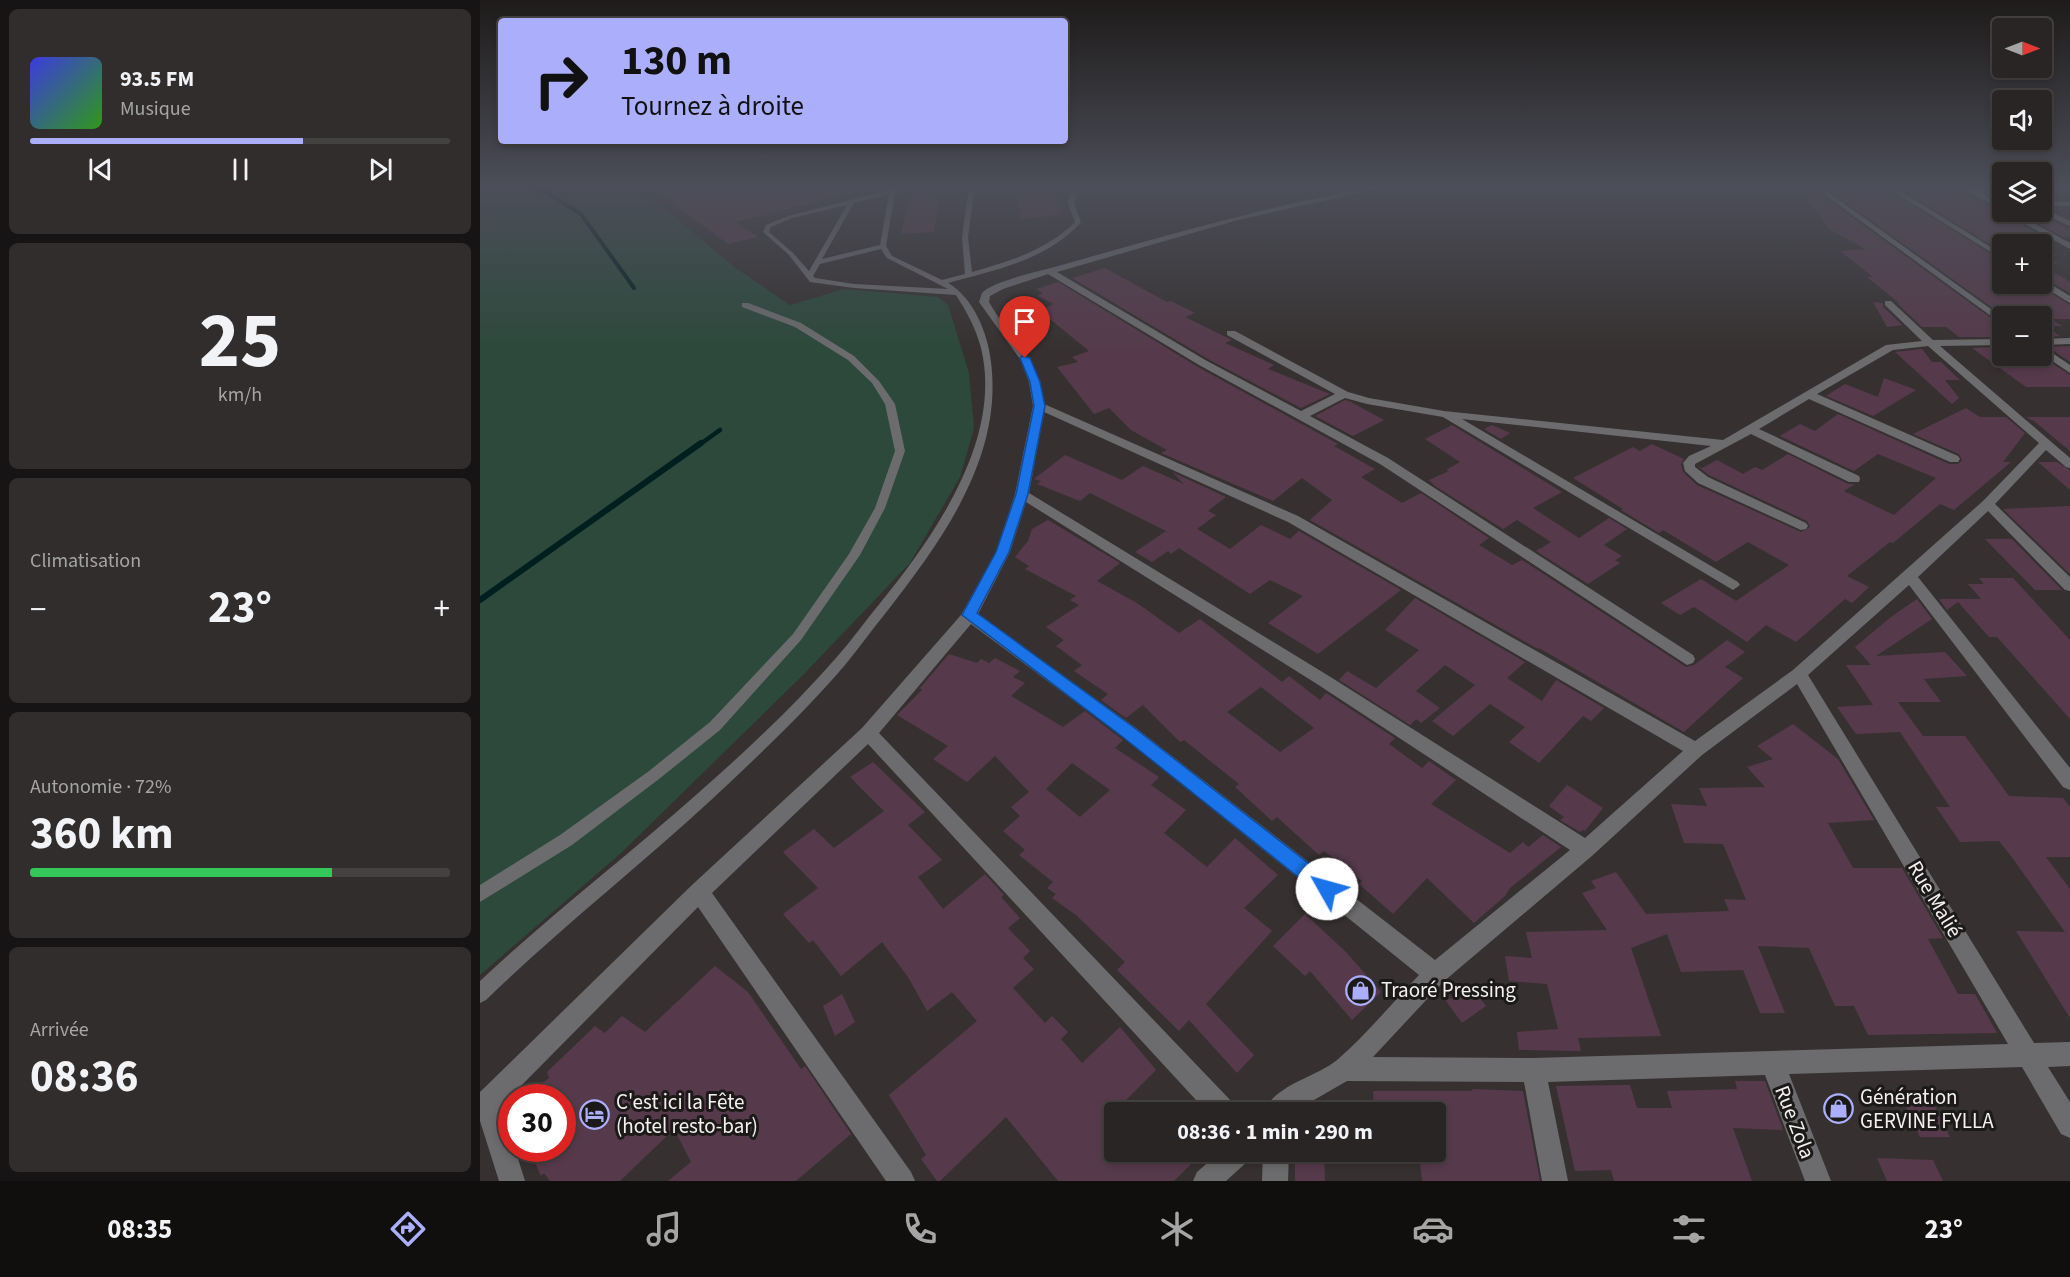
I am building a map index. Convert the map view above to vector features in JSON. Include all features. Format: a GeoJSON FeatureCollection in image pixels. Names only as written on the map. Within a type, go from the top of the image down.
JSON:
{"type":"FeatureCollection","features":[{"type":"Feature","properties":{"kind":"street"},"geometry":{"type":"LineString","coordinates":[[512,1181],[484,1105],[699,892],[868,733],[969,615],[1003,552],[1022,494],[1040,406],[1035,382],[1025,358],[984,302],[986,295],[992,290],[1049,271],[1145,242]]}},
{"type":"Feature","properties":{"kind":"street"},"geometry":{"type":"LineString","coordinates":[[1893,242],[1992,314]]}},
{"type":"Feature","properties":{"kind":"street"},"geometry":{"type":"LineString","coordinates":[[1978,242],[1992,251]]}},
{"type":"Feature","properties":{"kind":"street"},"geometry":{"type":"LineString","coordinates":[[1049,271],[1203,363],[1384,462],[1687,659]]}},
{"type":"Feature","properties":{"kind":"street"},"geometry":{"type":"LineString","coordinates":[[2052,288],[2070,300]]}},
{"type":"Feature","properties":{"kind":"street"},"geometry":{"type":"LineString","coordinates":[[1888,303],[1930,343],[2070,464]]}},
{"type":"Feature","properties":{"kind":"street"},"geometry":{"type":"LineString","coordinates":[[1231,333],[1344,394],[1367,402],[1443,414],[1725,444]]}},
{"type":"Feature","properties":{"kind":"street"},"geometry":{"type":"LineString","coordinates":[[2052,342],[2070,341]]}},
{"type":"Feature","properties":{"kind":"street"},"geometry":{"type":"LineString","coordinates":[[1801,526],[1702,480],[1689,468],[1689,463],[1890,347],[1930,343],[1992,342]]}},
{"type":"Feature","properties":{"kind":"street"},"geometry":{"type":"LineString","coordinates":[[2052,356],[2070,370]]}},
{"type":"Feature","properties":{"kind":"street"},"geometry":{"type":"LineString","coordinates":[[1300,416],[1344,394]]}},
{"type":"Feature","properties":{"kind":"street"},"geometry":{"type":"LineString","coordinates":[[1809,395],[1954,459]]}},
{"type":"Feature","properties":{"kind":"street"},"geometry":{"type":"LineString","coordinates":[[1040,406],[1293,519],[1696,750]]}},
{"type":"Feature","properties":{"kind":"street"},"geometry":{"type":"LineString","coordinates":[[1443,414],[1551,475],[1733,585]]}},
{"type":"Feature","properties":{"kind":"street"},"geometry":{"type":"LineString","coordinates":[[1750,429],[1854,478]]}},
{"type":"Feature","properties":{"kind":"street"},"geometry":{"type":"LineString","coordinates":[[1289,1102],[1345,1069],[1435,974],[1586,849],[1696,750],[1799,674],[1988,504],[2046,443]]}},
{"type":"Feature","properties":{"kind":"street"},"geometry":{"type":"LineString","coordinates":[[1022,494],[1323,680],[1586,849]]}},
{"type":"Feature","properties":{"kind":"street"},"geometry":{"type":"LineString","coordinates":[[1988,504],[2069,585]]}},
{"type":"Feature","properties":{"kind":"street"},"geometry":{"type":"LineString","coordinates":[[1910,576],[2070,782]]}},
{"type":"Feature","properties":{"kind":"street"},"geometry":{"type":"LineString","coordinates":[[969,615],[1130,733],[1435,974]]}},
{"type":"Feature","properties":{"kind":"street","name":"Rue Malié"},"geometry":{"type":"LineString","coordinates":[[1799,674],[2070,1125]]}},
{"type":"Feature","properties":{"kind":"street"},"geometry":{"type":"LineString","coordinates":[[868,733],[1215,1102]]}},
{"type":"Feature","properties":{"kind":"street"},"geometry":{"type":"LineString","coordinates":[[699,892],[903,1181]]}},
{"type":"Feature","properties":{"kind":"street"},"geometry":{"type":"LineString","coordinates":[[1345,1069],[1534,1070],[2070,1054]]}},
{"type":"Feature","properties":{"kind":"street","name":"Rue Zola"},"geometry":{"type":"LineString","coordinates":[[1772,1062],[1818,1181]]}},
{"type":"Feature","properties":{"kind":"street"},"geometry":{"type":"LineString","coordinates":[[1534,1070],[1555,1181]]}},
{"type":"Feature","properties":{"kind":"street"},"geometry":{"type":"LineString","coordinates":[[1206,1181],[1228,1162]]}},
{"type":"Feature","properties":{"kind":"street"},"geometry":{"type":"LineString","coordinates":[[1275,1162],[1275,1181]]}},
{"type":"Feature","properties":{"kind":"lane"},"geometry":{"type":"LineString","coordinates":[[776,242],[813,280],[854,286],[958,292]]}},
{"type":"Feature","properties":{"kind":"lane"},"geometry":{"type":"LineString","coordinates":[[810,275],[829,242]]}},
{"type":"Feature","properties":{"kind":"lane"},"geometry":{"type":"LineString","coordinates":[[480,994],[580,903],[703,797],[830,674],[908,579],[938,535],[966,485],[981,443],[990,384],[987,348],[958,292],[891,259],[883,246],[884,242]]}},
{"type":"Feature","properties":{"kind":"lane"},"geometry":{"type":"LineString","coordinates":[[966,242],[969,274]]}},
{"type":"Feature","properties":{"kind":"lane"},"geometry":{"type":"LineString","coordinates":[[941,283],[1016,260],[1056,242]]}},
{"type":"Feature","properties":{"kind":"lane"},"geometry":{"type":"LineString","coordinates":[[817,263],[883,246]]}},
{"type":"Feature","properties":{"kind":"lane"},"geometry":{"type":"LineString","coordinates":[[480,894],[566,840],[654,775],[715,726],[797,637],[854,555],[880,508],[900,451],[891,404],[875,381],[851,358],[798,326],[745,305]]}},
{"type":"Feature","properties":{"kind":"green space"},"geometry":{"type":"Polygon","coordinates":[[[480,242],[705,242],[737,269],[790,305],[844,289],[938,297],[948,305],[969,373],[974,428],[960,477],[910,563],[804,674],[621,853],[480,975],[480,242]]]}},
{"type":"Feature","properties":{"kind":"building"},"geometry":{"type":"Polygon","coordinates":[[[1853,242],[1886,242],[1992,319],[1992,337],[1959,337],[1946,327],[1922,327],[1897,303],[1899,303],[1867,277],[1873,277],[1840,251],[1865,249],[1853,242]]]}},
{"type":"Feature","properties":{"kind":"building"},"geometry":{"type":"Polygon","coordinates":[[[1901,242],[1972,242],[1992,255],[1992,294],[2052,294],[2070,305],[2070,319],[2052,319],[2052,306],[1992,307],[1901,242]]]}},
{"type":"Feature","properties":{"kind":"building"},"geometry":{"type":"Polygon","coordinates":[[[1105,268],[1167,302],[1171,301],[1195,313],[1185,317],[1232,340],[1225,343],[1274,365],[1268,369],[1330,394],[1301,408],[1208,359],[1072,278],[1105,268]]]}},
{"type":"Feature","properties":{"kind":"building"},"geometry":{"type":"Polygon","coordinates":[[[2052,271],[2070,282],[2070,293],[2052,283],[2052,271]]]}},
{"type":"Feature","properties":{"kind":"building"},"geometry":{"type":"Polygon","coordinates":[[[1058,282],[1198,367],[1338,444],[1334,446],[1375,469],[1361,477],[1402,503],[1421,493],[1489,538],[1479,545],[1512,565],[1522,560],[1686,667],[1694,665],[1727,640],[1745,652],[1725,667],[1743,678],[1684,732],[1310,520],[1332,500],[1302,478],[1273,501],[1161,453],[1167,450],[1131,430],[1109,408],[1094,414],[1057,367],[1078,362],[1072,357],[1089,351],[1039,310],[1054,304],[1037,296],[1043,293],[1036,289],[1058,282]]]}},
{"type":"Feature","properties":{"kind":"building"},"geometry":{"type":"Polygon","coordinates":[[[1873,302],[1883,303],[1883,307],[1902,325],[1887,327],[1873,302]]]}},
{"type":"Feature","properties":{"kind":"building"},"geometry":{"type":"Polygon","coordinates":[[[2052,320],[2062,326],[2052,326],[2052,320]]]}},
{"type":"Feature","properties":{"kind":"building"},"geometry":{"type":"Polygon","coordinates":[[[2052,330],[2060,336],[2052,336],[2052,330]]]}},
{"type":"Feature","properties":{"kind":"building"},"geometry":{"type":"Polygon","coordinates":[[[2070,346],[2070,362],[2052,350],[2052,347],[2070,346]]]}},
{"type":"Feature","properties":{"kind":"building"},"geometry":{"type":"Polygon","coordinates":[[[1992,347],[1992,362],[1972,348],[1992,347]]]}},
{"type":"Feature","properties":{"kind":"building"},"geometry":{"type":"Polygon","coordinates":[[[1922,349],[1932,362],[1941,362],[1960,380],[1945,380],[1959,398],[1952,404],[1895,352],[1922,349]]]}},
{"type":"Feature","properties":{"kind":"building"},"geometry":{"type":"Polygon","coordinates":[[[2052,363],[2070,375],[2070,387],[2026,387],[1997,366],[2052,366],[2052,363]]]}},
{"type":"Feature","properties":{"kind":"building"},"geometry":{"type":"Polygon","coordinates":[[[1884,378],[1916,390],[1873,416],[1826,396],[1845,384],[1878,397],[1884,378]]]}},
{"type":"Feature","properties":{"kind":"building"},"geometry":{"type":"Polygon","coordinates":[[[1345,400],[1384,420],[1353,436],[1315,416],[1345,400]]]}},
{"type":"Feature","properties":{"kind":"building"},"geometry":{"type":"Polygon","coordinates":[[[1966,408],[1980,417],[2006,417],[2025,433],[2003,462],[2011,462],[1954,510],[1940,504],[1893,543],[1890,542],[1847,576],[1869,587],[1852,603],[1845,599],[1796,642],[1766,625],[1747,642],[1694,607],[1680,615],[1661,603],[1701,579],[1736,601],[1789,565],[1748,542],[1716,562],[1663,530],[1659,533],[1573,478],[1633,447],[1640,451],[1652,444],[1684,459],[1681,464],[1683,472],[1697,485],[1801,532],[1810,527],[1807,521],[1709,475],[1697,466],[1702,468],[1717,460],[1743,474],[1755,467],[1762,470],[1788,454],[1848,484],[1855,484],[1844,491],[1894,515],[1936,478],[1878,454],[1854,471],[1780,436],[1800,424],[1815,431],[1838,414],[1949,464],[1958,464],[1962,460],[1959,454],[1913,434],[1966,408]]]}},
{"type":"Feature","properties":{"kind":"building"},"geometry":{"type":"Polygon","coordinates":[[[2026,417],[2070,417],[2070,451],[2034,421],[2026,417]]]}},
{"type":"Feature","properties":{"kind":"building"},"geometry":{"type":"Polygon","coordinates":[[[1452,425],[1562,492],[1533,508],[1579,538],[1609,518],[1627,529],[1604,545],[1622,556],[1615,560],[1620,563],[1588,584],[1536,551],[1551,542],[1517,520],[1503,529],[1435,486],[1429,480],[1449,471],[1446,470],[1460,462],[1425,439],[1452,425]]]}},
{"type":"Feature","properties":{"kind":"building"},"geometry":{"type":"Polygon","coordinates":[[[1492,425],[1510,433],[1501,439],[1484,429],[1492,425]]]}},
{"type":"Feature","properties":{"kind":"building"},"geometry":{"type":"Polygon","coordinates":[[[1065,455],[1122,480],[1143,466],[1184,484],[1172,472],[1226,497],[1208,511],[1216,515],[1197,529],[1230,549],[1261,525],[1290,539],[1299,531],[1401,590],[1318,654],[1268,623],[1303,596],[1270,580],[1250,594],[1179,548],[1171,554],[1168,551],[1152,562],[1135,552],[1166,531],[1090,493],[1080,501],[1037,484],[1041,481],[1034,479],[1065,455]]]}},
{"type":"Feature","properties":{"kind":"building"},"geometry":{"type":"Polygon","coordinates":[[[2038,462],[2057,462],[2070,470],[2070,490],[2038,462]]]}},
{"type":"Feature","properties":{"kind":"building"},"geometry":{"type":"Polygon","coordinates":[[[2070,506],[2070,574],[2003,509],[2070,506]]]}},
{"type":"Feature","properties":{"kind":"building"},"geometry":{"type":"Polygon","coordinates":[[[1048,520],[1120,563],[1097,581],[1137,603],[1179,633],[1200,619],[1282,682],[1289,676],[1320,700],[1326,693],[1395,738],[1389,744],[1422,768],[1429,761],[1456,780],[1431,804],[1510,853],[1523,842],[1528,847],[1543,835],[1561,847],[1510,888],[1505,896],[1474,923],[1427,878],[1393,914],[1359,884],[1362,881],[1324,851],[1319,855],[1277,817],[1272,821],[1235,787],[1239,784],[1184,740],[1180,742],[1143,705],[1126,718],[1101,700],[1108,694],[1074,671],[1082,665],[1056,646],[1064,640],[1046,627],[1079,605],[1070,600],[1076,596],[1025,569],[1029,566],[1015,557],[1028,541],[1032,529],[1048,520]],[[1261,687],[1227,712],[1280,752],[1314,728],[1261,687]]]}},
{"type":"Feature","properties":{"kind":"building"},"geometry":{"type":"Polygon","coordinates":[[[1985,539],[2012,539],[2062,590],[2035,590],[1985,539]]]}},
{"type":"Feature","properties":{"kind":"building"},"geometry":{"type":"Polygon","coordinates":[[[1979,578],[2013,578],[2070,640],[2070,719],[1997,637],[1989,637],[1958,602],[1947,610],[1939,599],[1981,599],[1968,584],[1984,584],[1979,578]]]}},
{"type":"Feature","properties":{"kind":"building"},"geometry":{"type":"Polygon","coordinates":[[[1415,598],[1525,662],[1507,678],[1542,701],[1556,680],[1604,708],[1591,721],[1583,716],[1539,763],[1509,742],[1525,727],[1490,704],[1453,736],[1432,721],[1475,685],[1445,665],[1416,691],[1440,708],[1421,723],[1416,719],[1410,725],[1339,680],[1347,671],[1376,688],[1419,650],[1385,630],[1415,598]]]}},
{"type":"Feature","properties":{"kind":"building"},"geometry":{"type":"Polygon","coordinates":[[[1917,599],[1932,619],[1876,656],[1945,652],[1967,676],[1924,679],[1941,702],[1898,702],[1923,736],[1965,736],[2009,796],[2063,798],[2070,807],[2070,857],[2046,857],[2070,889],[2070,1018],[2016,931],[2065,932],[2011,856],[1999,841],[1960,842],[1936,807],[1950,807],[1900,732],[1856,734],[1837,707],[1873,705],[1846,665],[1871,665],[1855,647],[1917,599]]]}},
{"type":"Feature","properties":{"kind":"building"},"geometry":{"type":"Polygon","coordinates":[[[949,654],[977,663],[981,659],[989,663],[995,658],[1020,671],[1013,677],[1025,683],[1011,696],[1063,727],[1085,711],[1123,740],[1115,748],[1159,777],[1151,785],[1186,810],[1164,833],[1207,867],[1235,838],[1278,875],[1244,908],[1272,931],[1206,1004],[1254,1055],[1237,1073],[1189,1020],[1179,1031],[1117,970],[1125,962],[1076,915],[1052,898],[1056,894],[1047,888],[1053,882],[1019,855],[1025,850],[1003,831],[1020,816],[1011,807],[1029,792],[995,756],[967,782],[933,759],[948,746],[897,715],[922,690],[920,688],[949,654]],[[1072,763],[1046,789],[1080,817],[1110,790],[1072,763]]]}},
{"type":"Feature","properties":{"kind":"building"},"geometry":{"type":"Polygon","coordinates":[[[1793,724],[1838,759],[1874,820],[1828,823],[1853,868],[1902,868],[1943,938],[1928,939],[1958,994],[1975,994],[1997,1033],[1868,1035],[1854,1006],[1835,1006],[1809,948],[1758,946],[1785,1013],[1760,1013],[1743,970],[1681,972],[1667,934],[1631,948],[1661,1036],[1578,1038],[1581,1051],[1519,1050],[1517,1032],[1558,1029],[1547,984],[1509,981],[1505,956],[1532,958],[1526,932],[1607,930],[1582,893],[1596,888],[1591,881],[1616,872],[1646,914],[1729,911],[1724,899],[1746,900],[1723,844],[1684,843],[1671,804],[1707,806],[1699,788],[1765,787],[1747,767],[1773,759],[1757,746],[1793,724]]]}},
{"type":"Feature","properties":{"kind":"building"},"geometry":{"type":"Polygon","coordinates":[[[873,762],[925,812],[908,825],[942,860],[918,877],[943,909],[985,874],[1004,895],[1001,897],[1020,918],[1008,928],[1030,951],[1023,958],[1034,969],[1013,988],[1045,1023],[1052,1016],[1068,1032],[1061,1039],[1082,1063],[1120,1027],[1156,1070],[1124,1102],[1104,1102],[1104,1162],[1193,1162],[1174,1181],[1058,1181],[1006,1117],[940,1181],[937,1181],[921,1159],[926,1155],[889,1095],[977,1021],[952,992],[927,1011],[908,977],[882,942],[841,976],[813,940],[809,943],[783,914],[818,888],[783,852],[814,829],[834,848],[884,811],[850,777],[873,762]]]}},
{"type":"Feature","properties":{"kind":"building"},"geometry":{"type":"Polygon","coordinates":[[[1567,785],[1603,808],[1585,831],[1580,832],[1560,820],[1564,817],[1549,806],[1567,785]]]}},
{"type":"Feature","properties":{"kind":"building"},"geometry":{"type":"Polygon","coordinates":[[[1305,914],[1346,952],[1381,992],[1352,1020],[1310,971],[1305,976],[1273,946],[1305,914]]]}},
{"type":"Feature","properties":{"kind":"building"},"geometry":{"type":"Polygon","coordinates":[[[715,966],[748,992],[801,1069],[805,1066],[851,1134],[796,1181],[668,1181],[691,1162],[674,1129],[620,1181],[550,1181],[544,1173],[541,1176],[535,1162],[576,1162],[576,1084],[540,1084],[549,1078],[547,1072],[595,1026],[605,1033],[622,1016],[645,1032],[715,966]]]}},
{"type":"Feature","properties":{"kind":"building"},"geometry":{"type":"Polygon","coordinates":[[[1470,985],[1486,1006],[1462,1023],[1446,1001],[1470,985]]]}},
{"type":"Feature","properties":{"kind":"building"},"geometry":{"type":"Polygon","coordinates":[[[842,994],[855,1022],[835,1036],[823,1006],[842,994]]]}},
{"type":"Feature","properties":{"kind":"building"},"geometry":{"type":"Polygon","coordinates":[[[1735,1081],[1765,1081],[1783,1130],[1733,1128],[1752,1181],[1614,1181],[1611,1170],[1575,1171],[1556,1086],[1630,1085],[1637,1108],[1672,1108],[1667,1091],[1737,1089],[1735,1081]]]}},
{"type":"Feature","properties":{"kind":"building"},"geometry":{"type":"Polygon","coordinates":[[[1472,1089],[1523,1091],[1540,1181],[1422,1181],[1420,1162],[1446,1162],[1446,1102],[1374,1102],[1373,1091],[1472,1091],[1472,1089]]]}},
{"type":"Feature","properties":{"kind":"building"},"geometry":{"type":"Polygon","coordinates":[[[1901,1096],[1930,1096],[1950,1137],[1920,1137],[1901,1096]]]}},
{"type":"Feature","properties":{"kind":"building"},"geometry":{"type":"Polygon","coordinates":[[[1877,1158],[1933,1160],[1943,1181],[1887,1181],[1877,1158]]]}},
{"type":"Feature","properties":{"kind":"building"},"geometry":{"type":"Polygon","coordinates":[[[1295,1162],[1324,1162],[1325,1181],[1295,1181],[1295,1162]]]}},
{"type":"Feature","properties":{"kind":"waterway"},"geometry":{"type":"LineString","coordinates":[[601,242],[634,288]]}},
{"type":"Feature","properties":{"kind":"waterway"},"geometry":{"type":"LineString","coordinates":[[699,445],[720,430]]}},
{"type":"Feature","properties":{"kind":"waterway"},"geometry":{"type":"LineString","coordinates":[[480,600],[701,443]]}},
{"type":"Feature","properties":{"kind":"place","name":"Traoré Pressing"},"geometry":{"type":"Point","coordinates":[1360,990]}},
{"type":"Feature","properties":{"kind":"place","name":"Génération GERVINE FYLLA"},"geometry":{"type":"Point","coordinates":[1839,1109]}},
{"type":"Feature","properties":{"kind":"place","name":"C'est ici la Fête (hotel resto-bar)"},"geometry":{"type":"Point","coordinates":[595,1114]}},
{"type":"Feature","properties":{"kind":"route"},"geometry":{"type":"LineString","coordinates":[[1025,358],[1035,382],[1040,406],[1022,494],[1003,552],[969,615],[1130,733],[1327,889]]}}]}
